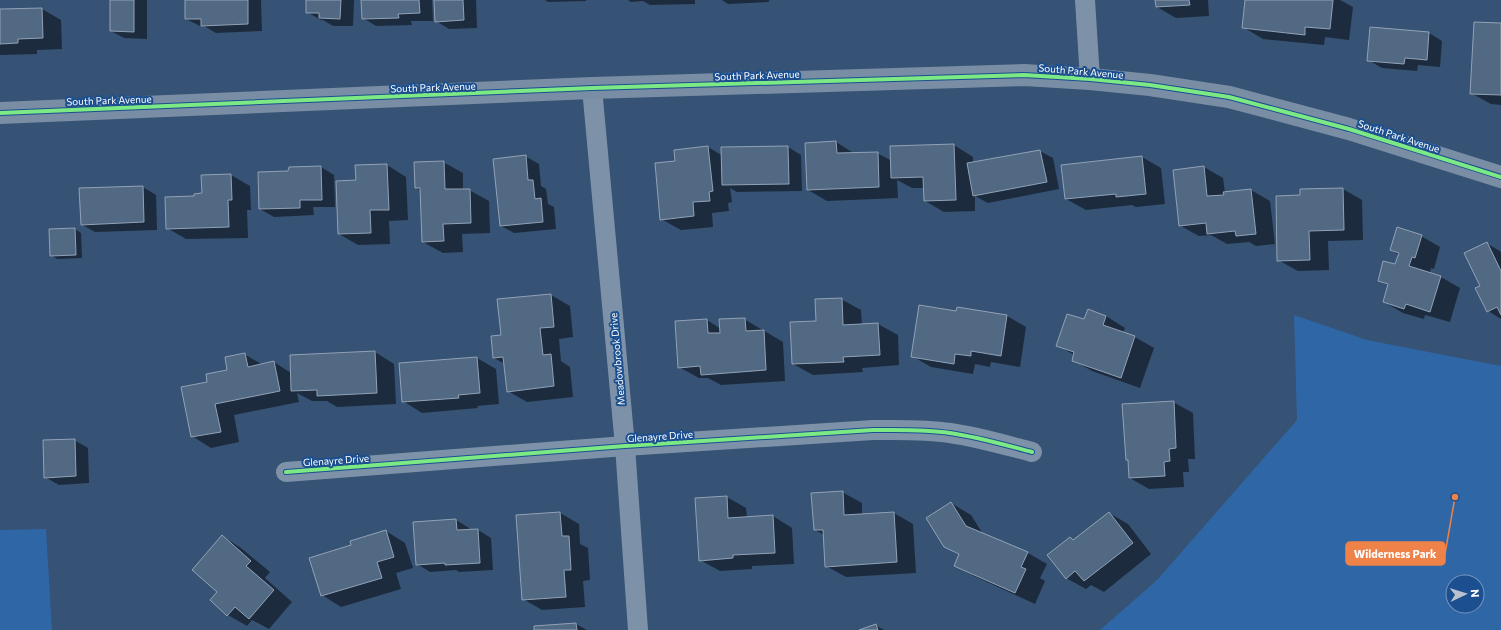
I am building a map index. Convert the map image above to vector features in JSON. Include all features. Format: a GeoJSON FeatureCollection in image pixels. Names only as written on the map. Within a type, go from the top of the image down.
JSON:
{"type":"FeatureCollection","features":[{"type":"Feature","properties":{"kind":"main road","name":"South Park Avenue"},"geometry":{"type":"LineString","coordinates":[[0,112],[592,88],[906,79],[974,75],[1024,75],[1090,79],[1150,85],[1229,97],[1349,129],[1501,177]]}},
{"type":"Feature","properties":{"kind":"street"},"geometry":{"type":"LineString","coordinates":[[1085,0],[1090,79]]}},
{"type":"Feature","properties":{"kind":"street","name":"Meadowbrook Drive"},"geometry":{"type":"LineString","coordinates":[[592,88],[625,446],[638,630]]}},
{"type":"Feature","properties":{"kind":"street","name":"Glenayre Drive"},"geometry":{"type":"LineString","coordinates":[[286,472],[625,446],[872,430],[911,429],[950,433],[988,440],[1032,452]]}},
{"type":"Feature","properties":{"kind":"shaded area"},"geometry":{"type":"Polygon","coordinates":[[[1294,315],[1367,340],[1501,366],[1501,630],[1100,630],[1157,580],[1297,420],[1294,315]]]}},
{"type":"Feature","properties":{"kind":"shaded area"},"geometry":{"type":"Polygon","coordinates":[[[46,529],[52,630],[0,630],[0,530],[46,529]]]}},
{"type":"Feature","properties":{"kind":"building"},"geometry":{"type":"Polygon","coordinates":[[[110,0],[134,0],[134,32],[110,31],[110,0]]]}},
{"type":"Feature","properties":{"kind":"building"},"geometry":{"type":"Polygon","coordinates":[[[185,0],[248,0],[248,24],[201,26],[201,19],[185,19],[185,0]]]}},
{"type":"Feature","properties":{"kind":"building"},"geometry":{"type":"Polygon","coordinates":[[[306,0],[341,0],[340,19],[319,18],[319,13],[306,13],[306,0]]]}},
{"type":"Feature","properties":{"kind":"building"},"geometry":{"type":"Polygon","coordinates":[[[361,0],[419,0],[420,13],[398,14],[399,18],[362,19],[361,0]]]}},
{"type":"Feature","properties":{"kind":"building"},"geometry":{"type":"Polygon","coordinates":[[[434,0],[463,0],[464,20],[435,22],[434,0]]]}},
{"type":"Feature","properties":{"kind":"building"},"geometry":{"type":"Polygon","coordinates":[[[1155,0],[1189,0],[1190,5],[1156,7],[1155,0]]]}},
{"type":"Feature","properties":{"kind":"building"},"geometry":{"type":"Polygon","coordinates":[[[1245,0],[1333,0],[1330,29],[1305,27],[1305,35],[1242,28],[1245,0]]]}},
{"type":"Feature","properties":{"kind":"building"},"geometry":{"type":"Polygon","coordinates":[[[42,8],[43,38],[18,39],[18,43],[0,44],[0,9],[42,8]]]}},
{"type":"Feature","properties":{"kind":"building"},"geometry":{"type":"Polygon","coordinates":[[[1474,22],[1501,23],[1501,95],[1470,94],[1474,22]]]}},
{"type":"Feature","properties":{"kind":"building"},"geometry":{"type":"Polygon","coordinates":[[[1370,27],[1429,32],[1427,60],[1405,58],[1404,64],[1367,61],[1370,27]]]}},
{"type":"Feature","properties":{"kind":"building"},"geometry":{"type":"Polygon","coordinates":[[[836,141],[837,153],[878,152],[879,187],[807,190],[805,143],[836,141]]]}},
{"type":"Feature","properties":{"kind":"building"},"geometry":{"type":"Polygon","coordinates":[[[954,144],[956,200],[924,201],[923,177],[891,178],[890,146],[954,144]]]}},
{"type":"Feature","properties":{"kind":"building"},"geometry":{"type":"Polygon","coordinates":[[[708,146],[713,191],[709,192],[710,201],[693,202],[694,216],[660,220],[655,163],[675,161],[674,150],[708,146]]]}},
{"type":"Feature","properties":{"kind":"building"},"geometry":{"type":"Polygon","coordinates":[[[788,146],[789,184],[722,185],[721,147],[788,146]]]}},
{"type":"Feature","properties":{"kind":"building"},"geometry":{"type":"Polygon","coordinates":[[[1040,150],[1047,182],[973,196],[967,163],[1040,150]]]}},
{"type":"Feature","properties":{"kind":"building"},"geometry":{"type":"Polygon","coordinates":[[[526,155],[528,180],[533,180],[535,199],[541,198],[543,222],[500,226],[493,159],[526,155]]]}},
{"type":"Feature","properties":{"kind":"building"},"geometry":{"type":"Polygon","coordinates":[[[1142,156],[1146,194],[1116,197],[1116,194],[1065,199],[1061,165],[1142,156]]]}},
{"type":"Feature","properties":{"kind":"building"},"geometry":{"type":"Polygon","coordinates":[[[444,161],[445,189],[470,189],[471,223],[443,224],[444,241],[422,242],[420,188],[415,188],[414,162],[444,161]]]}},
{"type":"Feature","properties":{"kind":"building"},"geometry":{"type":"Polygon","coordinates":[[[387,164],[389,210],[370,210],[371,233],[338,234],[336,181],[356,180],[355,165],[387,164]]]}},
{"type":"Feature","properties":{"kind":"building"},"geometry":{"type":"Polygon","coordinates":[[[321,166],[322,200],[300,200],[300,208],[259,209],[258,172],[288,171],[289,167],[321,166]]]}},
{"type":"Feature","properties":{"kind":"building"},"geometry":{"type":"Polygon","coordinates":[[[1204,166],[1207,196],[1224,195],[1223,192],[1251,189],[1256,234],[1236,236],[1235,231],[1207,234],[1206,223],[1179,226],[1173,170],[1204,166]]]}},
{"type":"Feature","properties":{"kind":"building"},"geometry":{"type":"Polygon","coordinates":[[[231,174],[232,200],[228,200],[229,227],[166,229],[165,197],[194,196],[194,194],[202,193],[201,175],[231,174]]]}},
{"type":"Feature","properties":{"kind":"building"},"geometry":{"type":"Polygon","coordinates":[[[143,186],[144,222],[81,225],[79,188],[143,186]]]}},
{"type":"Feature","properties":{"kind":"building"},"geometry":{"type":"Polygon","coordinates":[[[1343,188],[1344,230],[1309,231],[1310,260],[1277,261],[1276,196],[1300,195],[1300,189],[1343,188]]]}},
{"type":"Feature","properties":{"kind":"building"},"geometry":{"type":"Polygon","coordinates":[[[1397,227],[1422,235],[1415,258],[1412,257],[1409,266],[1441,276],[1430,312],[1406,304],[1404,309],[1383,302],[1388,284],[1378,281],[1383,261],[1395,264],[1399,253],[1390,250],[1397,227]]]}},
{"type":"Feature","properties":{"kind":"building"},"geometry":{"type":"Polygon","coordinates":[[[75,228],[76,255],[50,256],[49,229],[75,228]]]}},
{"type":"Feature","properties":{"kind":"building"},"geometry":{"type":"Polygon","coordinates":[[[1487,242],[1501,271],[1501,315],[1497,307],[1487,312],[1475,288],[1480,286],[1464,253],[1487,242]]]}},
{"type":"Feature","properties":{"kind":"building"},"geometry":{"type":"Polygon","coordinates":[[[551,294],[554,327],[540,328],[543,355],[551,354],[554,386],[507,392],[503,357],[493,358],[491,336],[501,335],[497,299],[551,294]]]}},
{"type":"Feature","properties":{"kind":"building"},"geometry":{"type":"Polygon","coordinates":[[[842,298],[843,325],[878,323],[880,355],[843,357],[844,362],[792,364],[790,322],[816,321],[815,299],[842,298]]]}},
{"type":"Feature","properties":{"kind":"building"},"geometry":{"type":"Polygon","coordinates":[[[919,305],[956,311],[957,307],[1007,315],[1001,356],[971,351],[971,356],[955,354],[954,364],[911,357],[919,305]]]}},
{"type":"Feature","properties":{"kind":"building"},"geometry":{"type":"Polygon","coordinates":[[[1088,309],[1106,316],[1103,325],[1135,336],[1121,378],[1072,361],[1074,352],[1056,346],[1067,314],[1084,319],[1088,309]]]}},
{"type":"Feature","properties":{"kind":"building"},"geometry":{"type":"Polygon","coordinates":[[[745,318],[746,331],[764,330],[766,370],[701,375],[700,366],[678,368],[675,321],[707,319],[708,333],[720,333],[719,319],[745,318]]]}},
{"type":"Feature","properties":{"kind":"building"},"geometry":{"type":"Polygon","coordinates":[[[375,351],[377,393],[317,396],[317,390],[291,391],[290,355],[375,351]]]}},
{"type":"Feature","properties":{"kind":"building"},"geometry":{"type":"Polygon","coordinates":[[[245,353],[248,367],[274,361],[280,391],[215,404],[221,432],[191,437],[181,387],[207,382],[206,374],[227,370],[225,357],[245,353]]]}},
{"type":"Feature","properties":{"kind":"building"},"geometry":{"type":"Polygon","coordinates":[[[477,357],[480,393],[458,395],[459,398],[402,402],[399,363],[477,357]]]}},
{"type":"Feature","properties":{"kind":"building"},"geometry":{"type":"Polygon","coordinates":[[[1174,401],[1176,448],[1169,449],[1170,461],[1164,462],[1165,476],[1129,478],[1128,460],[1126,460],[1122,404],[1174,401]]]}},
{"type":"Feature","properties":{"kind":"building"},"geometry":{"type":"Polygon","coordinates":[[[75,439],[76,476],[44,478],[43,440],[75,439]]]}},
{"type":"Feature","properties":{"kind":"building"},"geometry":{"type":"Polygon","coordinates":[[[843,491],[844,515],[894,512],[897,562],[825,567],[823,530],[814,530],[811,493],[843,491]]]}},
{"type":"Feature","properties":{"kind":"building"},"geometry":{"type":"Polygon","coordinates":[[[727,496],[728,518],[773,515],[775,553],[733,555],[733,558],[699,561],[695,498],[727,496]]]}},
{"type":"Feature","properties":{"kind":"building"},"geometry":{"type":"Polygon","coordinates":[[[951,502],[966,526],[1028,552],[1021,567],[1026,569],[1015,593],[954,566],[959,554],[944,547],[926,518],[951,502]]]}},
{"type":"Feature","properties":{"kind":"building"},"geometry":{"type":"Polygon","coordinates":[[[560,512],[562,536],[569,536],[571,570],[564,570],[566,597],[522,600],[516,515],[560,512]]]}},
{"type":"Feature","properties":{"kind":"building"},"geometry":{"type":"Polygon","coordinates":[[[1109,512],[1133,543],[1084,581],[1075,571],[1066,579],[1047,555],[1070,537],[1073,540],[1109,512]]]}},
{"type":"Feature","properties":{"kind":"building"},"geometry":{"type":"Polygon","coordinates":[[[456,519],[457,530],[478,529],[480,563],[416,565],[413,522],[456,519]]]}},
{"type":"Feature","properties":{"kind":"building"},"geometry":{"type":"Polygon","coordinates":[[[386,530],[394,557],[377,562],[382,578],[321,596],[309,558],[351,545],[350,541],[386,530]]]}},
{"type":"Feature","properties":{"kind":"building"},"geometry":{"type":"Polygon","coordinates":[[[222,535],[251,561],[246,566],[274,590],[249,619],[235,607],[227,616],[210,600],[217,592],[192,570],[222,535]]]}},
{"type":"Feature","properties":{"kind":"building"},"geometry":{"type":"Polygon","coordinates":[[[576,623],[577,630],[534,630],[534,626],[576,623]]]}},
{"type":"Feature","properties":{"kind":"building"},"geometry":{"type":"Polygon","coordinates":[[[876,624],[878,630],[859,630],[876,624]]]}},
{"type":"Feature","properties":{"kind":"cycle path"},"geometry":{"type":"LineString","coordinates":[[0,113],[592,88],[1024,75],[1090,79],[1150,85],[1229,97],[1349,129],[1501,177]]}},
{"type":"Feature","properties":{"kind":"cycle path"},"geometry":{"type":"LineString","coordinates":[[286,472],[625,446],[873,430],[921,430],[950,433],[1032,452]]}},
{"type":"Feature","properties":{"kind":"place","name":"Wilderness Park"},"geometry":{"type":"Point","coordinates":[1455,497]}}]}
